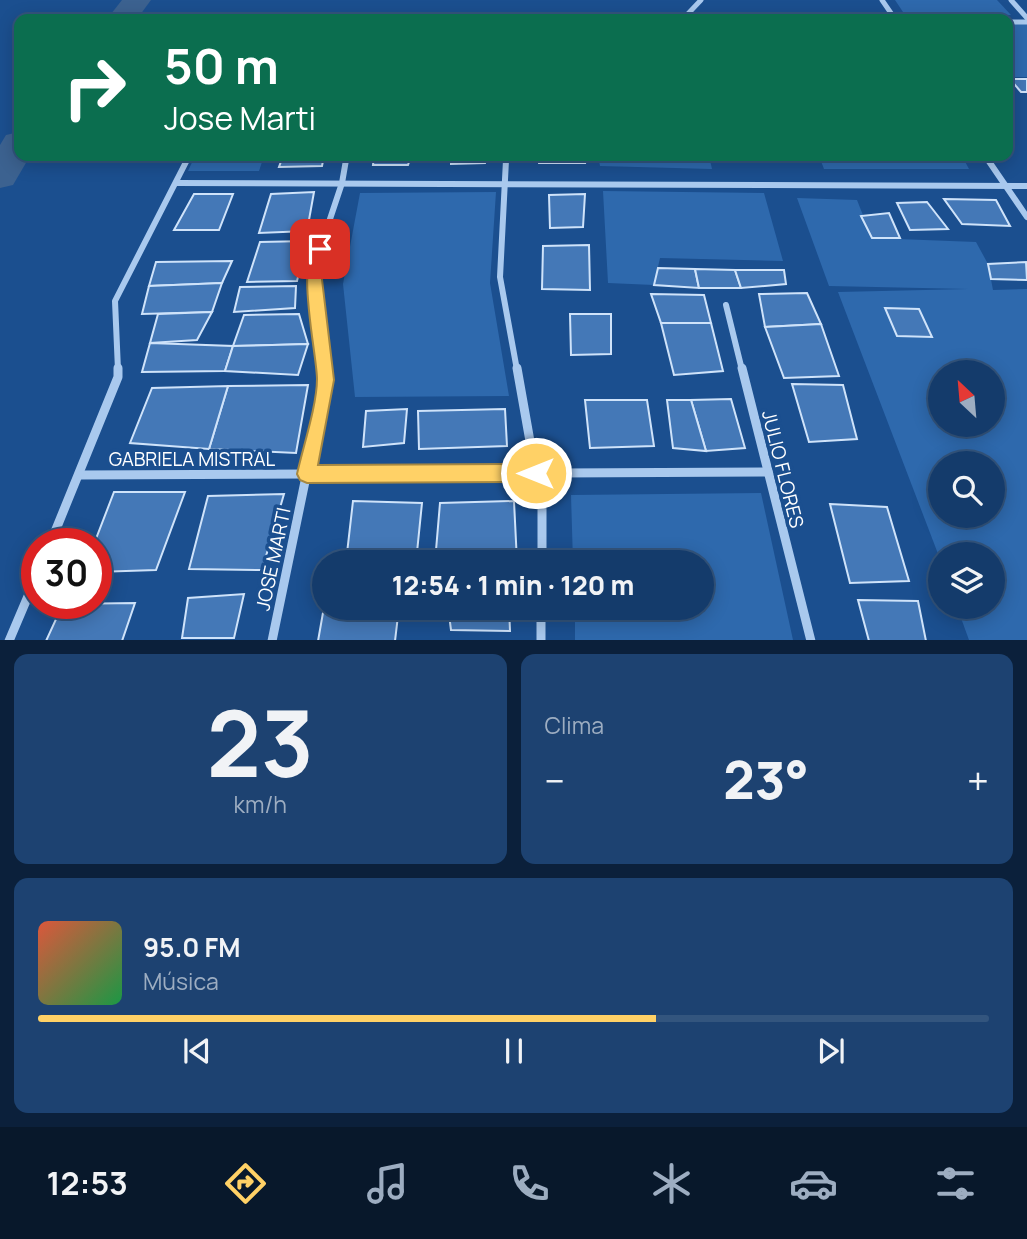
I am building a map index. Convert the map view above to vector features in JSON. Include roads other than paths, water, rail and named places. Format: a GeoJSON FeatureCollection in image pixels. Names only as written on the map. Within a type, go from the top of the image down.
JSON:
{"type":"FeatureCollection","features":[{"type":"Feature","properties":{"kind":"street"},"geometry":{"type":"LineString","coordinates":[[688,14],[701,0]]}},
{"type":"Feature","properties":{"kind":"street"},"geometry":{"type":"LineString","coordinates":[[1011,0],[1027,20]]}},
{"type":"Feature","properties":{"kind":"street"},"geometry":{"type":"LineString","coordinates":[[57,528],[118,377],[115,301],[187,161]]}},
{"type":"Feature","properties":{"kind":"street","name":"JOSE MARTI"},"geometry":{"type":"LineString","coordinates":[[272,640],[326,380],[313,271],[342,183],[346,161]]}},
{"type":"Feature","properties":{"kind":"street"},"geometry":{"type":"LineString","coordinates":[[506,161],[500,277],[542,509],[542,550]]}},
{"type":"Feature","properties":{"kind":"street"},"geometry":{"type":"LineString","coordinates":[[989,161],[1027,217]]}},
{"type":"Feature","properties":{"kind":"street"},"geometry":{"type":"LineString","coordinates":[[177,183],[1027,186]]}},
{"type":"Feature","properties":{"kind":"street","name":"JULIO FLORES"},"geometry":{"type":"LineString","coordinates":[[726,305],[811,640]]}},
{"type":"Feature","properties":{"kind":"street","name":"GABRIELA MISTRAL"},"geometry":{"type":"LineString","coordinates":[[79,475],[768,472]]}},
{"type":"Feature","properties":{"kind":"street"},"geometry":{"type":"LineString","coordinates":[[9,640],[21,612]]}},
{"type":"Feature","properties":{"kind":"street"},"geometry":{"type":"LineString","coordinates":[[541,620],[541,640]]}},
{"type":"Feature","properties":{"kind":"waterway"},"geometry":{"type":"LineString","coordinates":[[126,14],[137,0]]}},
{"type":"Feature","properties":{"kind":"waterway"},"geometry":{"type":"LineString","coordinates":[[0,176],[14,152]]}}]}
